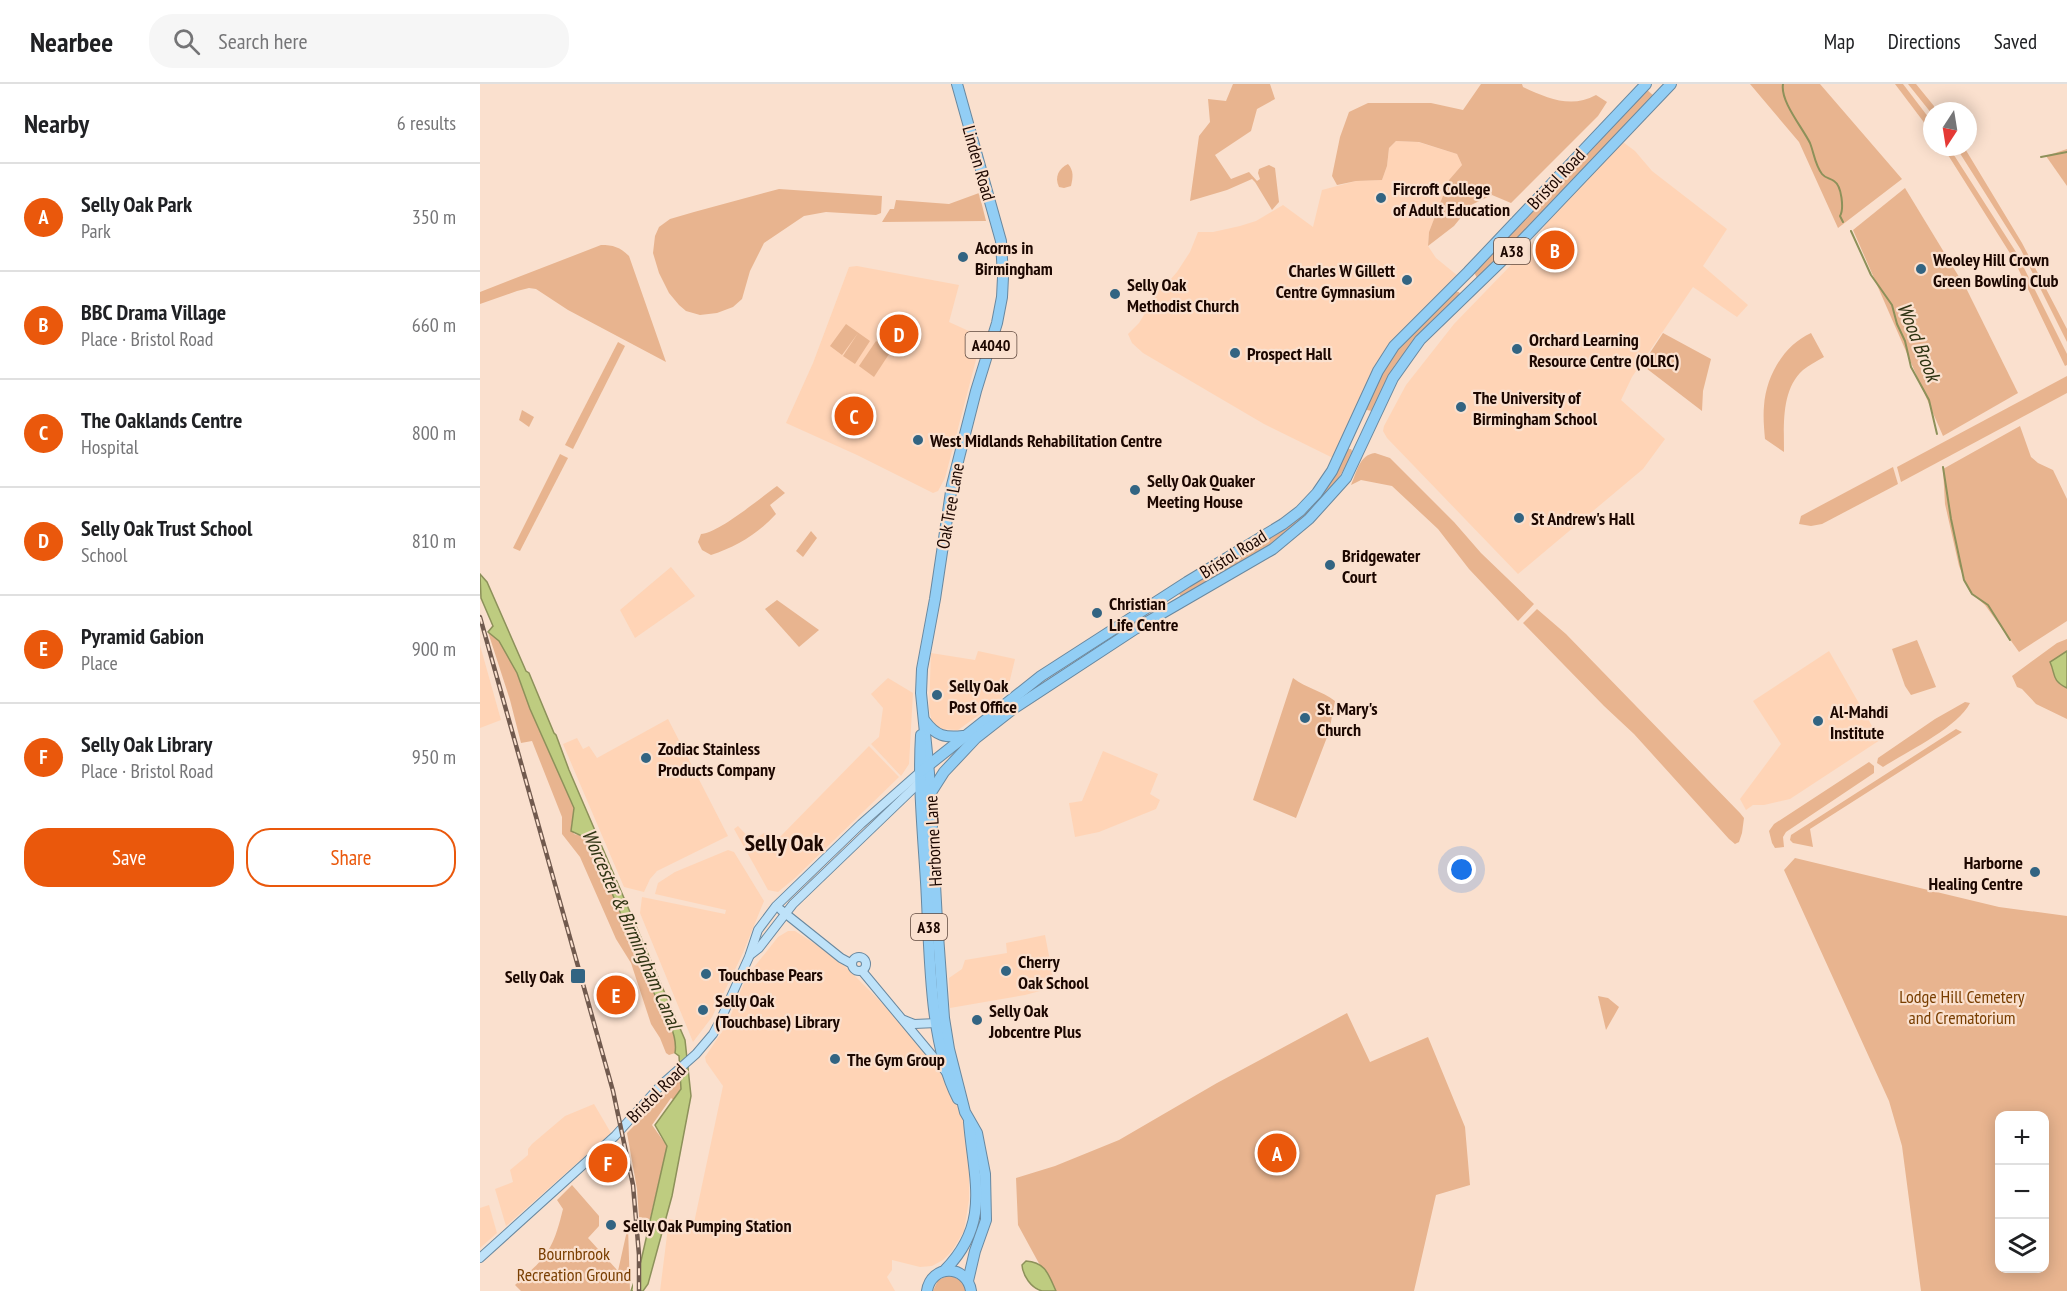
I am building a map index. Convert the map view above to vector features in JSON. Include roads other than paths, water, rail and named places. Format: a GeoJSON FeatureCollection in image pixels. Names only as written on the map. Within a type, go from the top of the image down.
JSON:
{"type":"FeatureCollection","features":[{"type":"Feature","properties":{"kind":"highway","name":"Linden Road"},"geometry":{"type":"LineString","coordinates":[[957,84],[1001,242]]}},
{"type":"Feature","properties":{"kind":"highway"},"geometry":{"type":"LineString","coordinates":[[1647,84],[1660,95]]}},
{"type":"Feature","properties":{"kind":"highway","name":"Bristol Road"},"geometry":{"type":"LineString","coordinates":[[925,773],[964,736],[1033,682],[1300,511],[1325,483],[1346,443],[1378,371],[1394,346],[1468,272],[1647,84]]}},
{"type":"Feature","properties":{"kind":"highway","name":"Bristol Road"},"geometry":{"type":"LineString","coordinates":[[976,738],[1028,698],[1159,616],[1273,549],[1297,531],[1346,478],[1393,378],[1420,340],[1512,251],[1669,85]]}},
{"type":"Feature","properties":{"kind":"highway","name":"Oak Tree Lane"},"geometry":{"type":"LineString","coordinates":[[925,773],[922,669],[952,485],[976,391],[997,323],[1002,297],[1001,242]]}},
{"type":"Feature","properties":{"kind":"highway"},"geometry":{"type":"LineString","coordinates":[[1468,272],[1472,280],[1478,284]]}},
{"type":"Feature","properties":{"kind":"highway"},"geometry":{"type":"LineString","coordinates":[[1453,287],[1461,289],[1467,296]]}},
{"type":"Feature","properties":{"kind":"highway"},"geometry":{"type":"LineString","coordinates":[[1362,406],[1364,415],[1375,416]]}},
{"type":"Feature","properties":{"kind":"highway"},"geometry":{"type":"LineString","coordinates":[[1354,425],[1370,429]]}},
{"type":"Feature","properties":{"kind":"highway"},"geometry":{"type":"LineString","coordinates":[[1346,443],[1360,450]]}},
{"type":"Feature","properties":{"kind":"highway"},"geometry":{"type":"LineString","coordinates":[[1141,612],[1151,610],[1175,595],[1181,603]]}},
{"type":"Feature","properties":{"kind":"highway"},"geometry":{"type":"LineString","coordinates":[[1114,629],[1120,633],[1150,617],[1159,616]]}},
{"type":"Feature","properties":{"kind":"highway"},"geometry":{"type":"LineString","coordinates":[[923,718],[932,731],[939,736],[951,738],[964,736]]}},
{"type":"Feature","properties":{"kind":"highway","name":"A38"},"geometry":{"type":"LineString","coordinates":[[925,773],[976,738]]}},
{"type":"Feature","properties":{"kind":"highway","name":"A38"},"geometry":{"type":"LineString","coordinates":[[930,794],[944,772],[976,738]]}},
{"type":"Feature","properties":{"kind":"highway","name":"Harborne Lane"},"geometry":{"type":"LineString","coordinates":[[925,773],[930,794],[946,1033],[967,1117],[977,1133],[986,1174],[971,1287]]}},
{"type":"Feature","properties":{"kind":"highway","name":"Harborne Lane"},"geometry":{"type":"LineString","coordinates":[[925,773],[921,816],[937,1023],[946,1072]]}},
{"type":"Feature","properties":{"kind":"highway","name":"A38"},"geometry":{"type":"LineString","coordinates":[[946,1072],[967,1117]]}},
{"type":"Feature","properties":{"kind":"highway","name":"Harborne Lane"},"geometry":{"type":"LineString","coordinates":[[945,1270],[977,1231]]}},
{"type":"Feature","properties":{"kind":"highway","name":"A38"},"geometry":{"type":"LineString","coordinates":[[927,1291],[931,1279],[945,1270],[959,1272],[971,1287]]}},
{"type":"Feature","properties":{"kind":"main road","name":"Bristol Road"},"geometry":{"type":"LineString","coordinates":[[480,1258],[615,1136],[661,1085],[690,1060],[713,1034],[750,955],[758,930],[776,906],[861,824],[925,773]]}},
{"type":"Feature","properties":{"kind":"main road","name":"Bristol Road"},"geometry":{"type":"LineString","coordinates":[[750,955],[759,948],[784,913],[925,773]]}},
{"type":"Feature","properties":{"kind":"main road"},"geometry":{"type":"LineString","coordinates":[[776,906],[842,958],[852,964],[856,958],[862,958],[866,965],[862,971],[946,1072]]}},
{"type":"Feature","properties":{"kind":"main road"},"geometry":{"type":"LineString","coordinates":[[901,1018],[914,1024],[937,1023],[943,1026],[946,1033]]}},
{"type":"Feature","properties":{"kind":"water","name":"Worcester & Birmingham Canal"},"geometry":{"type":"Polygon","coordinates":[[[480,574],[487,582],[526,671],[529,673],[685,1040],[691,1096],[672,1196],[648,1284],[643,1291],[631,1291],[641,1261],[667,1146],[655,1125],[681,1089],[679,1056],[675,1053],[675,1039],[670,1025],[657,1000],[593,848],[582,836],[571,831],[574,808],[530,709],[517,673],[499,641],[488,632],[493,626],[481,598],[480,574]]]}},
{"type":"Feature","properties":{"kind":"water"},"geometry":{"type":"Polygon","coordinates":[[[2067,651],[2067,688],[2056,680],[2050,662],[2067,651]]]}},
{"type":"Feature","properties":{"kind":"water"},"geometry":{"type":"Polygon","coordinates":[[[1026,1261],[1042,1267],[1049,1275],[1056,1291],[1042,1291],[1031,1284],[1022,1265],[1026,1261]]]}},
{"type":"Feature","properties":{"kind":"waterway","name":"Wood Brook"},"geometry":{"type":"LineString","coordinates":[[1783,84],[1788,106],[1810,143],[1816,163],[1822,174],[1834,181],[1839,188],[1842,203],[1840,216],[1843,222]]}},
{"type":"Feature","properties":{"kind":"waterway"},"geometry":{"type":"LineString","coordinates":[[2041,157],[2067,152]]}},
{"type":"Feature","properties":{"kind":"waterway","name":"Wood Brook"},"geometry":{"type":"LineString","coordinates":[[1851,231],[1871,275],[1892,305],[1905,341],[1911,367],[1929,400],[1937,434]]}},
{"type":"Feature","properties":{"kind":"waterway","name":"Wood Brook"},"geometry":{"type":"LineString","coordinates":[[1943,467],[1964,580],[1972,594],[1988,605],[2010,640]]}},
{"type":"Feature","properties":{"kind":"railway"},"geometry":{"type":"LineString","coordinates":[[480,617],[613,1091],[633,1185],[639,1255],[639,1291]]}},
{"type":"Feature","properties":{"kind":"place","name":"Fircroft College of Adult Education"},"geometry":{"type":"Point","coordinates":[1381,198]}},
{"type":"Feature","properties":{"kind":"place","name":"BBC Drama Village"},"geometry":{"type":"Point","coordinates":[1555,250]}},
{"type":"Feature","properties":{"kind":"place","name":"Acorns in Birmingham"},"geometry":{"type":"Point","coordinates":[963,257]}},
{"type":"Feature","properties":{"kind":"place","name":"Weoley Hill Crown Green Bowling Club"},"geometry":{"type":"Point","coordinates":[1921,269]}},
{"type":"Feature","properties":{"kind":"place","name":"Charles W Gillett Centre Gymnasium"},"geometry":{"type":"Point","coordinates":[1407,280]}},
{"type":"Feature","properties":{"kind":"place","name":"Selly Oak Methodist Church"},"geometry":{"type":"Point","coordinates":[1115,294]}},
{"type":"Feature","properties":{"kind":"place","name":"Selly Oak Trust School"},"geometry":{"type":"Point","coordinates":[899,334]}},
{"type":"Feature","properties":{"kind":"place","name":"Orchard Learning Resource Centre (OLRC)"},"geometry":{"type":"Point","coordinates":[1517,349]}},
{"type":"Feature","properties":{"kind":"place","name":"Prospect Hall"},"geometry":{"type":"Point","coordinates":[1235,353]}},
{"type":"Feature","properties":{"kind":"place","name":"The University of Birmingham School"},"geometry":{"type":"Point","coordinates":[1461,407]}},
{"type":"Feature","properties":{"kind":"place","name":"The Oaklands Centre"},"geometry":{"type":"Point","coordinates":[854,416]}},
{"type":"Feature","properties":{"kind":"place","name":"West Midlands Rehabilitation Centre"},"geometry":{"type":"Point","coordinates":[918,440]}},
{"type":"Feature","properties":{"kind":"place","name":"Selly Oak Quaker Meeting House"},"geometry":{"type":"Point","coordinates":[1135,490]}},
{"type":"Feature","properties":{"kind":"place","name":"St Andrew's Hall"},"geometry":{"type":"Point","coordinates":[1519,518]}},
{"type":"Feature","properties":{"kind":"place","name":"Bridgewater Court"},"geometry":{"type":"Point","coordinates":[1330,565]}},
{"type":"Feature","properties":{"kind":"place","name":"Christian Life Centre"},"geometry":{"type":"Point","coordinates":[1097,613]}},
{"type":"Feature","properties":{"kind":"place","name":"Selly Oak Post Office"},"geometry":{"type":"Point","coordinates":[937,695]}},
{"type":"Feature","properties":{"kind":"place","name":"St. Mary's Church"},"geometry":{"type":"Point","coordinates":[1305,718]}},
{"type":"Feature","properties":{"kind":"place","name":"Al-Mahdi Institute"},"geometry":{"type":"Point","coordinates":[1818,721]}},
{"type":"Feature","properties":{"kind":"place","name":"Zodiac Stainless Products Company"},"geometry":{"type":"Point","coordinates":[646,758]}},
{"type":"Feature","properties":{"kind":"place","name":"Harborne Healing Centre"},"geometry":{"type":"Point","coordinates":[2035,872]}},
{"type":"Feature","properties":{"kind":"place","name":"Cherry Oak School"},"geometry":{"type":"Point","coordinates":[1006,971]}},
{"type":"Feature","properties":{"kind":"place","name":"Touchbase Pears"},"geometry":{"type":"Point","coordinates":[706,974]}},
{"type":"Feature","properties":{"kind":"place","name":"Selly Oak"},"geometry":{"type":"Point","coordinates":[578,976]}},
{"type":"Feature","properties":{"kind":"place","name":"Pyramid Gabion"},"geometry":{"type":"Point","coordinates":[616,995]}},
{"type":"Feature","properties":{"kind":"place","name":"Selly Oak (Touchbase) Library"},"geometry":{"type":"Point","coordinates":[703,1010]}},
{"type":"Feature","properties":{"kind":"place","name":"Selly Oak Jobcentre Plus"},"geometry":{"type":"Point","coordinates":[977,1020]}},
{"type":"Feature","properties":{"kind":"place","name":"The Gym Group"},"geometry":{"type":"Point","coordinates":[835,1059]}},
{"type":"Feature","properties":{"kind":"place","name":"Selly Oak Park"},"geometry":{"type":"Point","coordinates":[1277,1153]}},
{"type":"Feature","properties":{"kind":"place","name":"Selly Oak Library"},"geometry":{"type":"Point","coordinates":[608,1163]}},
{"type":"Feature","properties":{"kind":"place","name":"Selly Oak Pumping Station"},"geometry":{"type":"Point","coordinates":[611,1225]}},
{"type":"Feature","properties":{"kind":"district","name":"Selly Oak"},"geometry":{"type":"Point","coordinates":[784,842]}},
{"type":"Feature","properties":{"kind":"park label","name":"Lodge Hill Cemetery and Crematorium"},"geometry":{"type":"Point","coordinates":[1962,1006]}},
{"type":"Feature","properties":{"kind":"park label","name":"Bournbrook Recreation Ground"},"geometry":{"type":"Point","coordinates":[574,1263]}}]}
